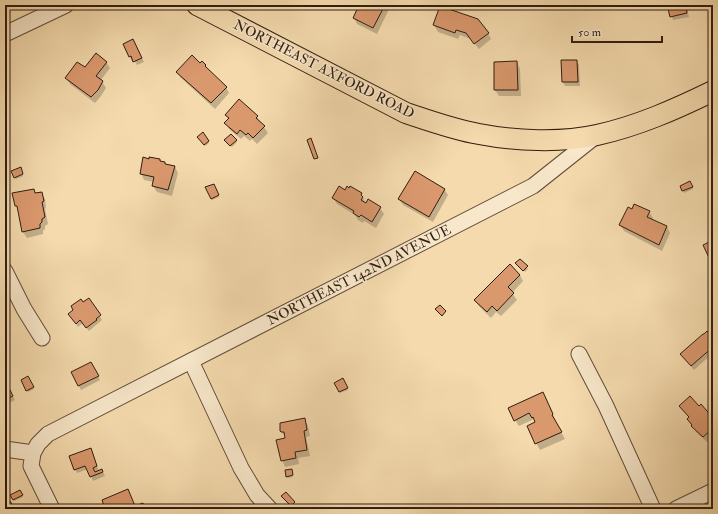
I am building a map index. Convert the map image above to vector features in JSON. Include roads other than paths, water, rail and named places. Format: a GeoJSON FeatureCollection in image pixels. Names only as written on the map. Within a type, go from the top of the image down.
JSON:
{"type":"FeatureCollection","features":[{"type":"Feature","properties":{"kind":"main road","name":"NORTHEAST AXFORD ROAD"},"geometry":{"type":"LineString","coordinates":[[197,5],[406,113],[479,134],[524,140],[555,140],[596,135]]}},
{"type":"Feature","properties":{"kind":"main road","name":"NORTHEAST 142ND AVENUE"},"geometry":{"type":"LineString","coordinates":[[596,135],[650,120],[679,108],[713,91]]}},
{"type":"Feature","properties":{"kind":"street"},"geometry":{"type":"LineString","coordinates":[[5,34],[66,5]]}},
{"type":"Feature","properties":{"kind":"street","name":"NORTHEAST 142ND AVENUE"},"geometry":{"type":"LineString","coordinates":[[33,453],[38,444],[48,434],[533,186],[596,135]]}},
{"type":"Feature","properties":{"kind":"street"},"geometry":{"type":"LineString","coordinates":[[5,271],[24,309],[42,338]]}},
{"type":"Feature","properties":{"kind":"street"},"geometry":{"type":"LineString","coordinates":[[579,354],[606,406],[654,509]]}},
{"type":"Feature","properties":{"kind":"street"},"geometry":{"type":"LineString","coordinates":[[191,361],[241,468],[257,495],[270,509]]}},
{"type":"Feature","properties":{"kind":"street"},"geometry":{"type":"LineString","coordinates":[[5,450],[33,453],[31,466],[52,509]]}},
{"type":"Feature","properties":{"kind":"street"},"geometry":{"type":"LineString","coordinates":[[676,509],[713,491]]}}]}
